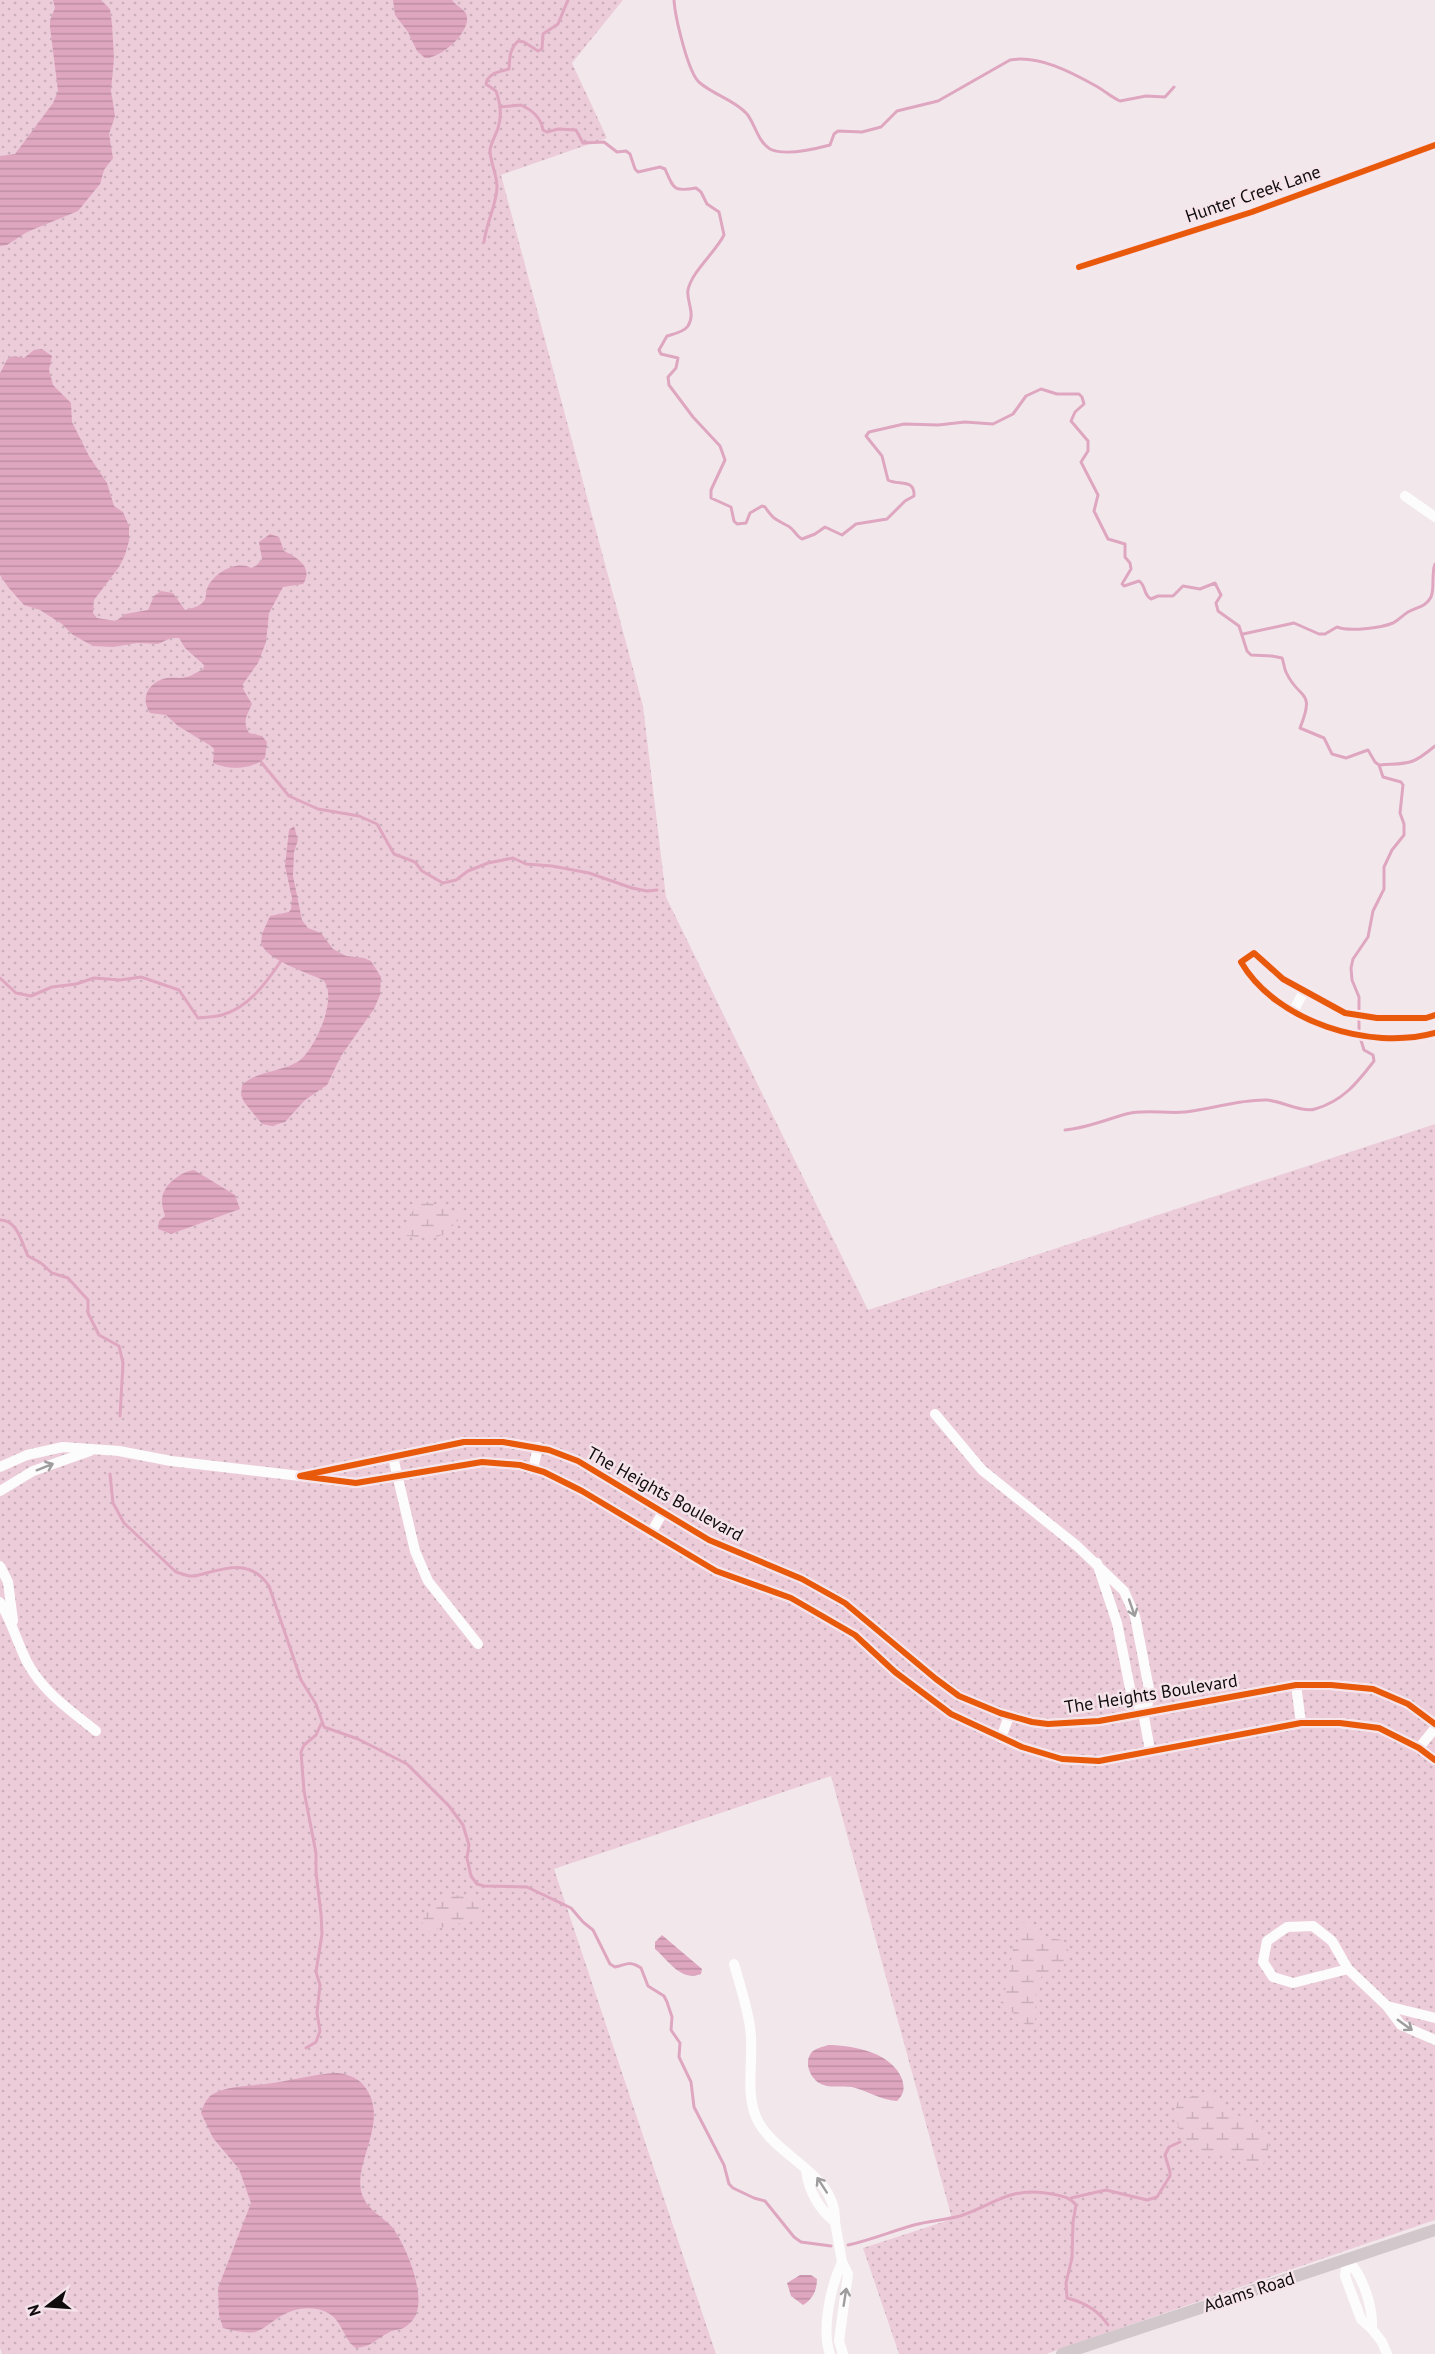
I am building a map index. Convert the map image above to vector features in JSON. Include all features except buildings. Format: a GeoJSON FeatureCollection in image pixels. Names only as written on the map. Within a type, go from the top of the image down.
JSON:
{"type":"FeatureCollection","features":[{"type":"Feature","properties":{"kind":"main road","name":"Adams Road"},"geometry":{"type":"LineString","coordinates":[[1062,2354],[1435,2230]]}},
{"type":"Feature","properties":{"kind":"street","name":"Hunter Creek Lane"},"geometry":{"type":"LineString","coordinates":[[1079,267],[1252,212],[1435,146]]}},
{"type":"Feature","properties":{"kind":"street"},"geometry":{"type":"LineString","coordinates":[[1406,496],[1435,517]]}},
{"type":"Feature","properties":{"kind":"street"},"geometry":{"type":"LineString","coordinates":[[1435,1015],[1426,1018],[1377,1018],[1345,1013],[1283,980],[1254,953],[1241,962],[1250,978],[1293,1012],[1326,1026],[1370,1038],[1420,1037],[1435,1034]]}},
{"type":"Feature","properties":{"kind":"street"},"geometry":{"type":"LineString","coordinates":[[1293,1012],[1304,991]]}},
{"type":"Feature","properties":{"kind":"street"},"geometry":{"type":"LineString","coordinates":[[1405,1018],[1408,1037]]}},
{"type":"Feature","properties":{"kind":"street"},"geometry":{"type":"LineString","coordinates":[[935,1414],[982,1470],[1096,1563],[1124,1591],[1133,1608],[1150,1696],[1143,1712]]}},
{"type":"Feature","properties":{"kind":"street","name":"The Heights Boulevard"},"geometry":{"type":"LineString","coordinates":[[300,1476],[476,1441],[538,1447],[578,1461],[709,1540],[802,1579],[845,1603],[959,1696],[1009,1716],[1032,1722],[1063,1724],[1099,1721],[1296,1685],[1331,1685],[1372,1689],[1408,1704],[1435,1726]]}},
{"type":"Feature","properties":{"kind":"street"},"geometry":{"type":"LineString","coordinates":[[533,1469],[538,1447]]}},
{"type":"Feature","properties":{"kind":"street","name":"The Heights Boulevard"},"geometry":{"type":"LineString","coordinates":[[0,1467],[27,1455],[52,1448],[119,1451],[171,1461],[300,1476],[346,1484],[364,1483],[482,1462],[505,1463],[533,1469],[564,1481],[716,1571],[791,1598],[848,1631],[895,1672],[951,1714],[1022,1747],[1073,1760],[1099,1761],[1301,1723],[1340,1723],[1379,1728],[1419,1748],[1435,1760]]}},
{"type":"Feature","properties":{"kind":"street","name":"The Heights Boulevard"},"geometry":{"type":"LineString","coordinates":[[0,1491],[33,1471],[93,1450]]}},
{"type":"Feature","properties":{"kind":"street"},"geometry":{"type":"LineString","coordinates":[[393,1457],[415,1551],[428,1581],[478,1644]]}},
{"type":"Feature","properties":{"kind":"street"},"geometry":{"type":"LineString","coordinates":[[651,1533],[663,1512]]}},
{"type":"Feature","properties":{"kind":"street"},"geometry":{"type":"LineString","coordinates":[[1096,1563],[1117,1623],[1132,1698],[1143,1712],[1150,1750]]}},
{"type":"Feature","properties":{"kind":"street"},"geometry":{"type":"LineString","coordinates":[[0,1566],[8,1582],[13,1624]]}},
{"type":"Feature","properties":{"kind":"street"},"geometry":{"type":"LineString","coordinates":[[0,1602],[13,1624],[26,1659],[45,1689],[96,1731]]}},
{"type":"Feature","properties":{"kind":"street"},"geometry":{"type":"LineString","coordinates":[[848,1631],[858,1613]]}},
{"type":"Feature","properties":{"kind":"street"},"geometry":{"type":"LineString","coordinates":[[1296,1685],[1301,1723]]}},
{"type":"Feature","properties":{"kind":"street"},"geometry":{"type":"LineString","coordinates":[[1001,1738],[1009,1716]]}},
{"type":"Feature","properties":{"kind":"street"},"geometry":{"type":"LineString","coordinates":[[1419,1748],[1435,1726]]}},
{"type":"Feature","properties":{"kind":"street"},"geometry":{"type":"LineString","coordinates":[[1348,1969],[1293,1983],[1273,1977],[1263,1962],[1267,1941],[1287,1927],[1313,1926],[1332,1941],[1348,1969],[1387,2006],[1401,2025],[1435,2040]]}},
{"type":"Feature","properties":{"kind":"street"},"geometry":{"type":"LineString","coordinates":[[734,1964],[750,2027],[753,2058],[751,2085],[753,2105],[759,2122],[771,2138],[806,2171],[808,2184],[825,2213],[835,2222],[842,2262],[848,2274],[839,2341],[843,2354]]}},
{"type":"Feature","properties":{"kind":"street"},"geometry":{"type":"LineString","coordinates":[[1387,2006],[1435,2018]]}},
{"type":"Feature","properties":{"kind":"street"},"geometry":{"type":"LineString","coordinates":[[1347,2259],[1345,2276],[1361,2319],[1382,2342],[1387,2354]]}},
{"type":"Feature","properties":{"kind":"street"},"geometry":{"type":"LineString","coordinates":[[830,2354],[825,2342],[826,2332],[836,2276],[842,2262]]}},
{"type":"Feature","properties":{"kind":"street"},"geometry":{"type":"LineString","coordinates":[[826,2332],[840,2331]]}},
{"type":"Feature","properties":{"kind":"green space"},"geometry":{"type":"Polygon","coordinates":[[[0,0],[623,0],[572,63],[607,138],[501,175],[643,706],[666,897],[868,1310],[1435,1124],[1435,2220],[1046,2354],[899,2354],[863,2248],[952,2219],[831,1776],[554,1869],[716,2354],[2,2354],[0,2348],[0,0]]]}},
{"type":"Feature","properties":{"kind":"green space"},"geometry":{"type":"Polygon","coordinates":[[[425,1201],[464,1215],[443,1235],[433,1238],[401,1234],[406,1228],[415,1205],[425,1201]]]}},
{"type":"Feature","properties":{"kind":"green space"},"geometry":{"type":"Polygon","coordinates":[[[453,1895],[471,1897],[485,1905],[478,1919],[427,1931],[422,1926],[428,1910],[453,1895]]]}},
{"type":"Feature","properties":{"kind":"green space"},"geometry":{"type":"Polygon","coordinates":[[[1022,1921],[1039,1935],[1063,1941],[1068,1947],[1068,1962],[1042,1976],[1036,1986],[1035,2025],[1028,2027],[1009,2009],[1002,2011],[1000,2005],[1008,1981],[1013,1948],[1018,1941],[1022,1921]]]}},
{"type":"Feature","properties":{"kind":"green space"},"geometry":{"type":"Polygon","coordinates":[[[1207,2093],[1239,2116],[1267,2131],[1270,2142],[1263,2165],[1250,2166],[1239,2157],[1230,2154],[1201,2158],[1190,2147],[1178,2126],[1177,2103],[1192,2096],[1207,2093]]]}},
{"type":"Feature","properties":{"kind":"shaded area"},"geometry":{"type":"Polygon","coordinates":[[[53,0],[101,0],[110,9],[114,58],[111,91],[115,116],[109,134],[113,158],[104,170],[100,184],[78,211],[27,232],[7,245],[0,246],[0,156],[15,154],[53,103],[58,91],[50,27],[55,8],[53,0]]]}},
{"type":"Feature","properties":{"kind":"shaded area"},"geometry":{"type":"Polygon","coordinates":[[[393,0],[452,0],[465,12],[467,17],[464,31],[446,50],[425,58],[417,51],[408,32],[395,15],[393,0]]]}},
{"type":"Feature","properties":{"kind":"shaded area"},"geometry":{"type":"Polygon","coordinates":[[[42,349],[52,356],[49,370],[53,385],[71,403],[72,422],[89,456],[107,483],[114,506],[123,512],[129,526],[129,541],[125,555],[119,567],[94,600],[93,613],[97,618],[116,621],[125,614],[148,610],[154,596],[161,591],[173,593],[185,610],[197,606],[204,601],[210,583],[220,573],[232,567],[256,566],[262,559],[259,542],[270,534],[279,537],[284,551],[299,560],[305,568],[306,578],[303,584],[283,587],[269,613],[266,642],[258,663],[243,684],[243,689],[252,704],[246,718],[247,729],[249,733],[262,736],[267,742],[265,758],[260,762],[240,768],[213,763],[214,749],[211,746],[178,726],[166,715],[150,713],[146,696],[151,686],[167,678],[181,678],[203,670],[204,665],[185,648],[179,638],[171,638],[158,644],[93,646],[73,635],[62,624],[40,610],[24,605],[0,575],[0,373],[10,357],[24,358],[34,350],[42,349]]]}},
{"type":"Feature","properties":{"kind":"shaded area"},"geometry":{"type":"Polygon","coordinates":[[[294,826],[298,840],[294,852],[293,876],[302,920],[308,928],[321,933],[333,949],[346,956],[371,961],[381,977],[380,995],[374,1009],[341,1056],[327,1085],[305,1100],[285,1122],[272,1126],[262,1124],[244,1102],[241,1095],[242,1085],[254,1077],[292,1065],[305,1055],[318,1035],[327,1010],[328,998],[323,980],[280,961],[265,950],[261,944],[262,934],[270,916],[289,912],[291,909],[292,898],[285,866],[289,830],[294,826]]]}},
{"type":"Feature","properties":{"kind":"shaded area"},"geometry":{"type":"Polygon","coordinates":[[[194,1170],[235,1195],[240,1209],[171,1234],[158,1229],[159,1221],[165,1216],[162,1202],[168,1185],[177,1177],[194,1170]]]}},
{"type":"Feature","properties":{"kind":"shaded area"},"geometry":{"type":"Polygon","coordinates":[[[662,1935],[702,1969],[701,1974],[694,1976],[681,1973],[655,1949],[655,1942],[662,1935]]]}},
{"type":"Feature","properties":{"kind":"shaded area"},"geometry":{"type":"Polygon","coordinates":[[[828,2045],[871,2052],[890,2063],[902,2079],[904,2089],[901,2096],[897,2101],[852,2087],[819,2083],[809,2070],[808,2061],[811,2053],[828,2045]]]}},
{"type":"Feature","properties":{"kind":"shaded area"},"geometry":{"type":"Polygon","coordinates":[[[337,2073],[358,2080],[367,2090],[373,2103],[372,2131],[361,2172],[360,2185],[365,2202],[392,2227],[404,2246],[417,2287],[417,2312],[405,2327],[391,2331],[366,2346],[356,2348],[348,2340],[333,2316],[321,2310],[307,2308],[287,2313],[255,2332],[223,2328],[219,2315],[218,2288],[251,2203],[239,2169],[213,2138],[201,2113],[204,2104],[216,2092],[240,2086],[337,2073]]]}},
{"type":"Feature","properties":{"kind":"shaded area"},"geometry":{"type":"Polygon","coordinates":[[[800,2275],[811,2275],[817,2279],[814,2294],[803,2305],[791,2296],[787,2283],[800,2275]]]}},
{"type":"Feature","properties":{"kind":"waterway"},"geometry":{"type":"LineString","coordinates":[[484,242],[497,193],[490,150],[498,128],[500,114],[496,91],[486,84],[487,80],[494,74],[509,69],[511,51],[518,41],[538,51],[542,49],[543,34],[558,24],[568,0]]}},
{"type":"Feature","properties":{"kind":"waterway"},"geometry":{"type":"LineString","coordinates":[[674,0],[683,44],[695,78],[742,109],[750,118],[762,142],[776,151],[800,151],[824,147],[830,145],[834,134],[838,131],[862,132],[881,127],[897,111],[938,101],[1010,60],[1032,60],[1055,66],[1120,101],[1146,96],[1165,97],[1174,87]]}},
{"type":"Feature","properties":{"kind":"waterway"},"geometry":{"type":"LineString","coordinates":[[500,107],[521,105],[535,114],[543,130],[547,132],[558,129],[576,130],[583,143],[604,142],[617,152],[626,151],[630,154],[638,172],[660,167],[665,169],[675,188],[683,190],[696,188],[701,192],[707,204],[719,212],[724,235],[690,283],[688,294],[691,316],[688,326],[684,330],[667,336],[659,350],[661,354],[678,358],[676,368],[668,377],[669,385],[693,417],[720,446],[725,460],[711,490],[711,498],[731,507],[734,521],[737,524],[746,523],[750,513],[762,506],[802,539],[825,527],[842,535],[856,524],[887,519],[905,501],[914,496],[914,490],[909,485],[888,480],[882,456],[866,436],[869,432],[904,424],[938,425],[965,422],[993,424],[1013,414],[1026,396],[1041,389],[1057,394],[1079,394],[1082,397],[1084,404],[1075,412],[1071,421],[1088,441],[1088,451],[1081,462],[1098,495],[1094,511],[1108,539],[1125,544],[1125,557],[1131,569],[1122,584],[1124,586],[1139,581],[1151,599],[1158,596],[1173,596],[1183,586],[1200,589],[1215,583],[1221,595],[1216,603],[1218,611],[1239,626],[1247,651],[1251,655],[1282,658],[1291,681],[1306,700],[1305,715],[1300,728],[1324,738],[1332,754],[1346,758],[1368,750],[1379,765],[1383,777],[1401,782],[1403,785],[1400,813],[1404,824],[1404,835],[1392,850],[1384,867],[1384,889],[1373,911],[1368,937],[1353,959],[1351,968],[1352,980],[1359,997],[1359,1012]]}},
{"type":"Feature","properties":{"kind":"waterway"},"geometry":{"type":"LineString","coordinates":[[1243,634],[1294,623],[1319,634],[1325,634],[1337,627],[1365,629],[1393,623],[1429,600],[1432,593],[1435,564]]}},
{"type":"Feature","properties":{"kind":"waterway"},"geometry":{"type":"LineString","coordinates":[[1380,765],[1415,760],[1435,746]]}},
{"type":"Feature","properties":{"kind":"waterway"},"geometry":{"type":"LineString","coordinates":[[261,762],[289,796],[318,809],[359,816],[377,824],[394,854],[415,862],[422,871],[443,883],[456,880],[468,871],[488,863],[513,858],[526,864],[589,873],[632,888],[657,890]]}},
{"type":"Feature","properties":{"kind":"waterway"},"geometry":{"type":"LineString","coordinates":[[0,978],[16,993],[31,996],[52,987],[76,984],[94,978],[120,980],[141,977],[179,990],[198,1018],[222,1015],[249,1000],[263,986],[281,961]]}},
{"type":"Feature","properties":{"kind":"waterway"},"geometry":{"type":"LineString","coordinates":[[1065,1130],[1088,1126],[1126,1114],[1185,1112],[1247,1101],[1267,1100],[1310,1110],[1325,1106],[1349,1090],[1374,1061],[1373,1055],[1364,1050],[1359,1034],[1359,1019]]}},
{"type":"Feature","properties":{"kind":"waterway"},"geometry":{"type":"LineString","coordinates":[[0,1220],[6,1221],[15,1228],[28,1256],[41,1263],[52,1273],[68,1278],[88,1300],[88,1313],[99,1335],[119,1346],[123,1363],[120,1416]]}},
{"type":"Feature","properties":{"kind":"waterway"},"geometry":{"type":"LineString","coordinates":[[110,1474],[113,1503],[124,1523],[176,1572],[195,1576],[226,1568],[244,1568],[261,1577],[269,1586],[301,1680],[316,1704],[324,1727],[358,1739],[407,1764],[449,1806],[463,1825],[469,1845],[467,1858],[471,1876],[477,1884],[527,1887],[571,1908],[593,1930],[610,1964],[615,1967],[631,1964],[641,1968],[648,1986],[664,1996],[667,2002],[672,2017],[671,2030],[680,2043],[679,2057],[691,2082],[694,2107],[724,2165],[729,2184],[754,2198],[765,2201],[794,2237],[801,2242],[831,2246]]}},
{"type":"Feature","properties":{"kind":"waterway"},"geometry":{"type":"LineString","coordinates":[[306,2048],[316,2042],[320,2031],[317,2013],[320,1985],[316,1972],[322,1934],[316,1853],[304,1791],[301,1752],[304,1745],[316,1735],[321,1724]]}},
{"type":"Feature","properties":{"kind":"waterway"},"geometry":{"type":"LineString","coordinates":[[1071,2198],[1106,2190],[1147,2200],[1157,2197],[1170,2176],[1165,2155],[1169,2147],[1180,2142]]}},
{"type":"Feature","properties":{"kind":"waterway"},"geometry":{"type":"LineString","coordinates":[[848,2245],[914,2225],[960,2216],[1013,2194],[1037,2192],[1062,2196],[1076,2205],[1072,2258],[1066,2283],[1067,2298],[1090,2308],[1108,2325]]}},
{"type":"Feature","properties":{"kind":"cycle path"},"geometry":{"type":"LineString","coordinates":[[1079,267],[1252,212],[1435,145]]}},
{"type":"Feature","properties":{"kind":"cycle path"},"geometry":{"type":"LineString","coordinates":[[1435,1015],[1426,1018],[1377,1018],[1345,1013],[1283,979],[1254,953],[1241,962],[1257,983],[1277,1001],[1301,1016],[1327,1027],[1382,1038],[1409,1038],[1435,1033]]}},
{"type":"Feature","properties":{"kind":"cycle path"},"geometry":{"type":"LineString","coordinates":[[1435,1724],[1408,1704],[1373,1689],[1331,1685],[1296,1685],[1099,1721],[1048,1724],[1032,1722],[1000,1713],[959,1696],[845,1603],[802,1579],[709,1540],[578,1461],[549,1450],[503,1442],[464,1442],[300,1476],[356,1483],[482,1462],[520,1465],[544,1472],[582,1491],[716,1571],[791,1598],[855,1635],[895,1672],[951,1714],[1022,1747],[1062,1759],[1099,1761],[1301,1723],[1340,1723],[1379,1728],[1419,1748],[1435,1760]]}}]}
